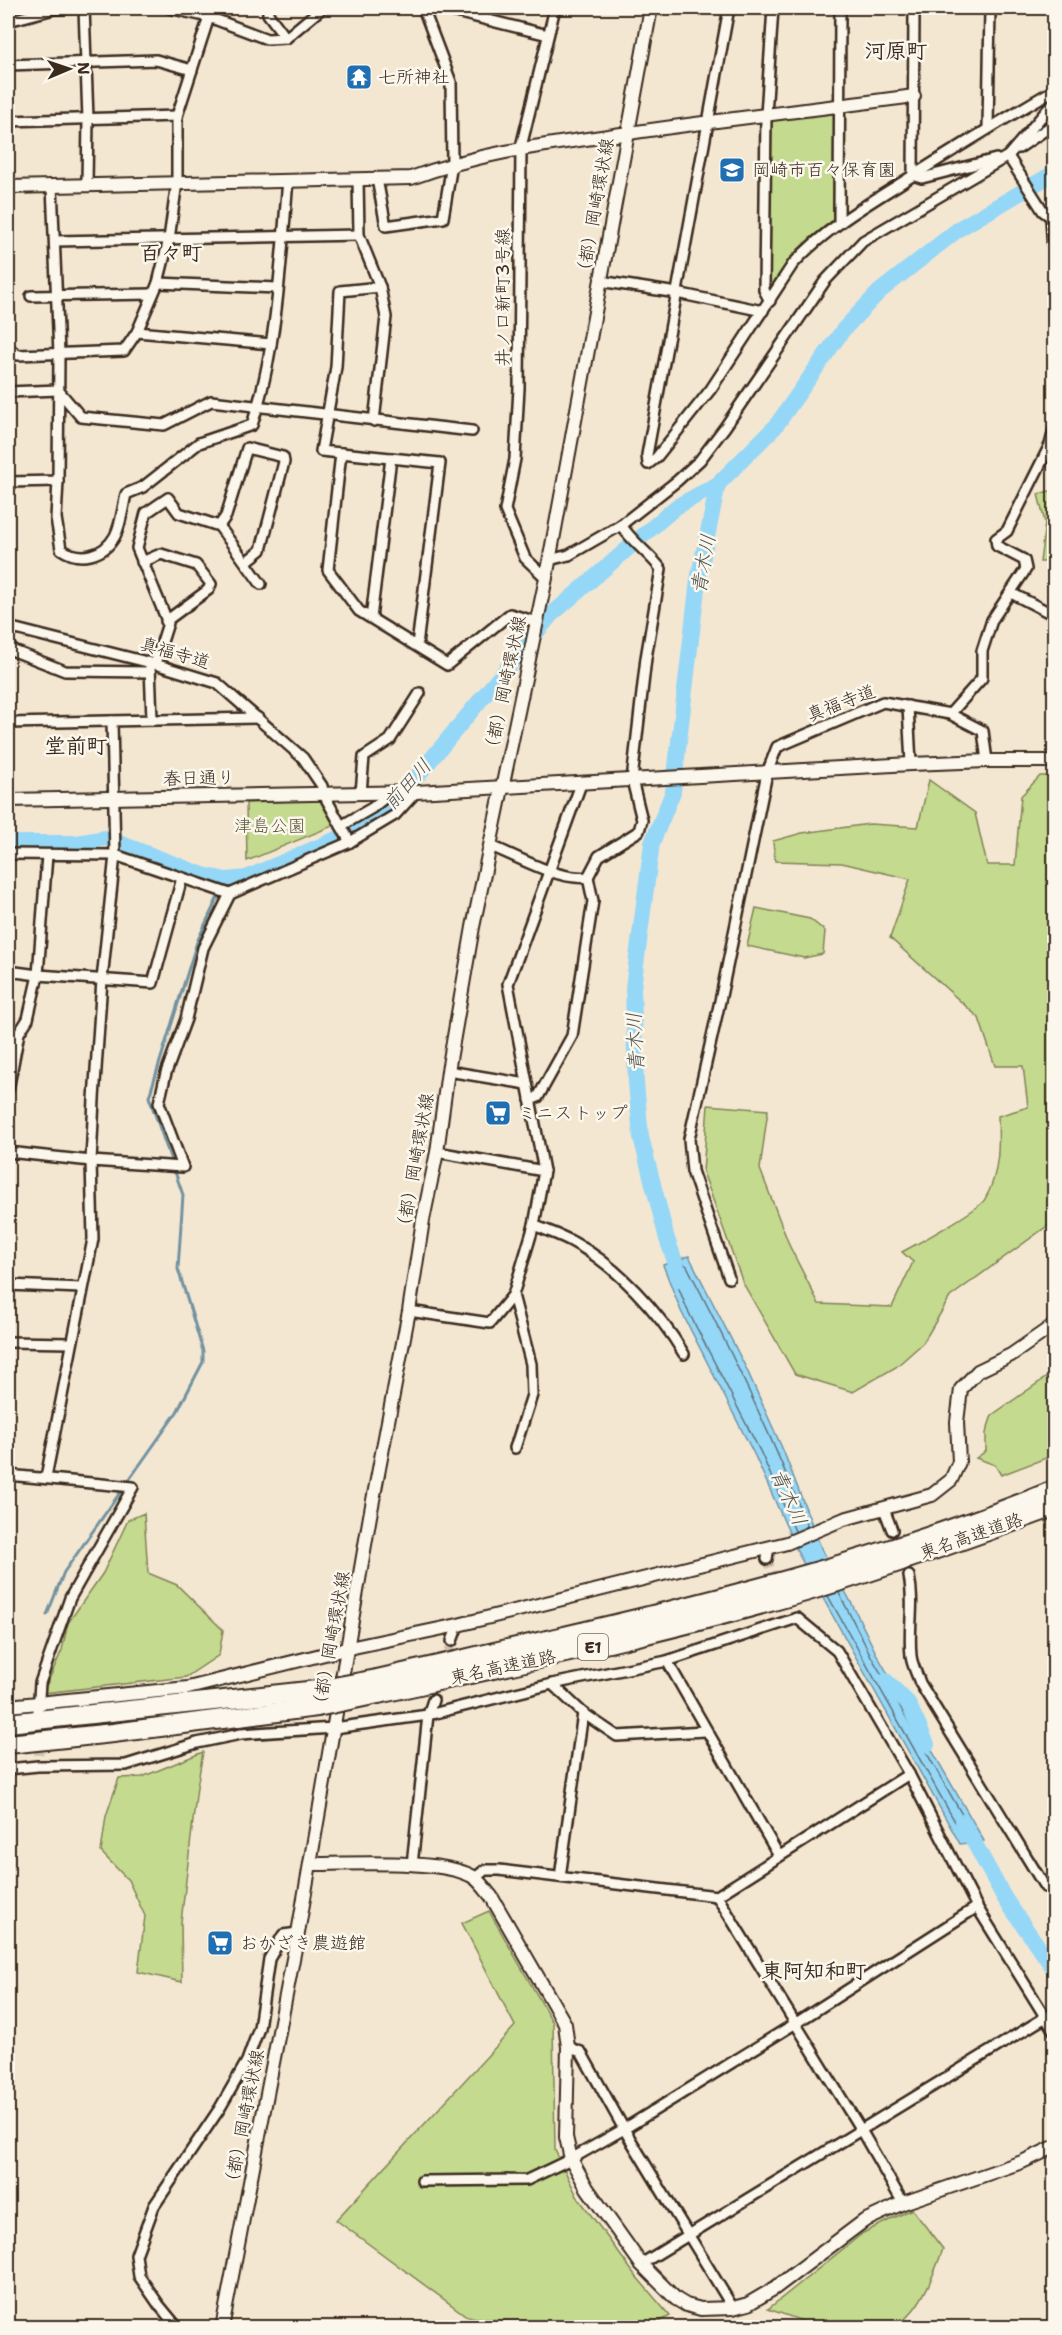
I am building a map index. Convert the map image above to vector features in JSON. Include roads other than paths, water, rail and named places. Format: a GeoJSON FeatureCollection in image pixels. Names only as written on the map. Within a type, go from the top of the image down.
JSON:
{"type":"FeatureCollection","features":[{"type":"Feature","properties":{"kind":"highway","name":"東名高速道路"},"geometry":{"type":"LineString","coordinates":[[866,1564],[1054,1490]]}},
{"type":"Feature","properties":{"kind":"highway","name":"東名高速道路"},"geometry":{"type":"LineString","coordinates":[[8,1744],[112,1733],[317,1698],[633,1638],[1054,1507]]}},
{"type":"Feature","properties":{"kind":"highway","name":"東名高速道路"},"geometry":{"type":"LineString","coordinates":[[8,1723],[317,1698]]}},
{"type":"Feature","properties":{"kind":"street"},"geometry":{"type":"LineString","coordinates":[[8,21],[54,9],[73,8]]}},
{"type":"Feature","properties":{"kind":"street"},"geometry":{"type":"LineString","coordinates":[[84,8],[88,119],[87,184]]}},
{"type":"Feature","properties":{"kind":"street"},"geometry":{"type":"LineString","coordinates":[[168,8],[209,17],[267,39],[286,38],[322,8]]}},
{"type":"Feature","properties":{"kind":"street"},"geometry":{"type":"LineString","coordinates":[[268,8],[268,14],[286,38]]}},
{"type":"Feature","properties":{"kind":"street"},"geometry":{"type":"LineString","coordinates":[[377,179],[386,226],[442,218],[452,164],[451,82],[423,8]]}},
{"type":"Feature","properties":{"kind":"street"},"geometry":{"type":"LineString","coordinates":[[440,8],[548,35]]}},
{"type":"Feature","properties":{"kind":"street","name":"井ノ口新町3号線"},"geometry":{"type":"LineString","coordinates":[[546,578],[525,558],[506,510],[514,459],[519,388],[521,147],[555,8]]}},
{"type":"Feature","properties":{"kind":"street","name":"（都）岡崎環状線"},"geometry":{"type":"LineString","coordinates":[[222,2328],[298,1933],[370,1516],[437,1152],[448,1071],[473,927],[546,578],[651,8]]}},
{"type":"Feature","properties":{"kind":"street"},"geometry":{"type":"LineString","coordinates":[[729,8],[646,455],[648,464],[656,458],[711,389],[800,256],[839,222],[988,128],[1054,90]]}},
{"type":"Feature","properties":{"kind":"street"},"geometry":{"type":"LineString","coordinates":[[770,301],[764,290],[766,115],[773,8]]}},
{"type":"Feature","properties":{"kind":"street"},"geometry":{"type":"LineString","coordinates":[[839,222],[840,8]]}},
{"type":"Feature","properties":{"kind":"street"},"geometry":{"type":"LineString","coordinates":[[914,8],[914,175]]}},
{"type":"Feature","properties":{"kind":"street"},"geometry":{"type":"LineString","coordinates":[[988,128],[990,8]]}},
{"type":"Feature","properties":{"kind":"street"},"geometry":{"type":"LineString","coordinates":[[8,348],[18,355],[124,351],[137,332],[158,283],[169,239],[177,182],[177,116],[209,17]]}},
{"type":"Feature","properties":{"kind":"street"},"geometry":{"type":"LineString","coordinates":[[8,65],[156,60],[192,70]]}},
{"type":"Feature","properties":{"kind":"street"},"geometry":{"type":"LineString","coordinates":[[8,187],[411,178],[452,164],[521,147],[914,96]]}},
{"type":"Feature","properties":{"kind":"street"},"geometry":{"type":"LineString","coordinates":[[914,175],[922,178],[1008,156],[1054,102]]}},
{"type":"Feature","properties":{"kind":"street"},"geometry":{"type":"LineString","coordinates":[[8,122],[177,116]]}},
{"type":"Feature","properties":{"kind":"street"},"geometry":{"type":"LineString","coordinates":[[549,560],[569,555],[621,525],[700,460],[825,280],[863,241],[1008,156],[1054,124]]}},
{"type":"Feature","properties":{"kind":"street"},"geometry":{"type":"LineString","coordinates":[[1008,156],[1041,208],[1053,219],[1054,267]]}},
{"type":"Feature","properties":{"kind":"street"},"geometry":{"type":"LineString","coordinates":[[52,186],[59,354],[56,518],[61,549],[83,557],[106,548],[116,535],[126,494],[143,487],[199,443],[252,424],[271,344],[288,180]]}},
{"type":"Feature","properties":{"kind":"street"},"geometry":{"type":"LineString","coordinates":[[358,180],[359,235],[380,287],[386,317],[374,421]]}},
{"type":"Feature","properties":{"kind":"street"},"geometry":{"type":"LineString","coordinates":[[55,241],[359,235]]}},
{"type":"Feature","properties":{"kind":"street"},"geometry":{"type":"LineString","coordinates":[[600,281],[677,293],[763,311]]}},
{"type":"Feature","properties":{"kind":"street"},"geometry":{"type":"LineString","coordinates":[[158,283],[277,288]]}},
{"type":"Feature","properties":{"kind":"street"},"geometry":{"type":"LineString","coordinates":[[380,287],[340,291],[336,367],[321,451],[440,463],[417,645]]}},
{"type":"Feature","properties":{"kind":"street"},"geometry":{"type":"LineString","coordinates":[[31,296],[153,294]]}},
{"type":"Feature","properties":{"kind":"street"},"geometry":{"type":"LineString","coordinates":[[137,332],[271,344]]}},
{"type":"Feature","properties":{"kind":"street"},"geometry":{"type":"LineString","coordinates":[[58,390],[81,417],[164,425],[211,401],[472,431]]}},
{"type":"Feature","properties":{"kind":"street"},"geometry":{"type":"LineString","coordinates":[[8,393],[58,390]]}},
{"type":"Feature","properties":{"kind":"street"},"geometry":{"type":"LineString","coordinates":[[950,714],[982,678],[982,651],[992,620],[1026,569],[1024,560],[997,546],[996,539],[1007,531],[1050,445],[1054,430]]}},
{"type":"Feature","properties":{"kind":"street"},"geometry":{"type":"LineString","coordinates":[[219,526],[226,516],[247,448],[283,457],[284,462],[261,550],[246,562]]}},
{"type":"Feature","properties":{"kind":"street"},"geometry":{"type":"LineString","coordinates":[[341,453],[328,570],[359,611],[447,665],[510,614],[536,622]]}},
{"type":"Feature","properties":{"kind":"street"},"geometry":{"type":"LineString","coordinates":[[371,618],[391,458]]}},
{"type":"Feature","properties":{"kind":"street"},"geometry":{"type":"LineString","coordinates":[[8,482],[58,481]]}},
{"type":"Feature","properties":{"kind":"street"},"geometry":{"type":"LineString","coordinates":[[152,720],[152,666],[168,626],[137,548],[145,516],[168,498],[179,513],[219,526],[261,584]]}},
{"type":"Feature","properties":{"kind":"street"},"geometry":{"type":"LineString","coordinates":[[530,1100],[538,1097],[572,1036],[593,901],[588,878],[599,856],[639,831],[642,820],[634,780],[646,658],[661,569],[621,525]]}},
{"type":"Feature","properties":{"kind":"street"},"geometry":{"type":"LineString","coordinates":[[142,562],[161,554],[196,565],[211,584],[208,590],[166,621]]}},
{"type":"Feature","properties":{"kind":"street"},"geometry":{"type":"LineString","coordinates":[[1011,593],[1054,615]]}},
{"type":"Feature","properties":{"kind":"street","name":"真福寺道"},"geometry":{"type":"LineString","coordinates":[[8,627],[217,683],[303,758],[322,786],[323,793],[350,842]]}},
{"type":"Feature","properties":{"kind":"street"},"geometry":{"type":"LineString","coordinates":[[8,645],[14,651],[64,671],[152,666]]}},
{"type":"Feature","properties":{"kind":"street"},"geometry":{"type":"LineString","coordinates":[[361,793],[364,758],[390,740],[420,693]]}},
{"type":"Feature","properties":{"kind":"street","name":"真福寺道"},"geometry":{"type":"LineString","coordinates":[[729,1278],[692,1172],[689,1139],[767,773],[777,747],[883,702],[950,714],[983,731],[987,761]]}},
{"type":"Feature","properties":{"kind":"street"},"geometry":{"type":"LineString","coordinates":[[908,706],[911,764]]}},
{"type":"Feature","properties":{"kind":"street"},"geometry":{"type":"LineString","coordinates":[[8,723],[258,718]]}},
{"type":"Feature","properties":{"kind":"street"},"geometry":{"type":"LineString","coordinates":[[46,1477],[93,1239],[91,1161],[102,980],[115,855],[112,721]]}},
{"type":"Feature","properties":{"kind":"street"},"geometry":{"type":"LineString","coordinates":[[8,1152],[91,1161],[183,1167],[159,1103],[166,1073],[186,1019],[203,948],[230,894],[350,842],[395,815],[416,792],[581,784],[702,774],[767,773],[987,761],[1054,761]]}},
{"type":"Feature","properties":{"kind":"street"},"geometry":{"type":"LineString","coordinates":[[409,1311],[490,1323],[513,1295],[534,1225],[544,1171],[508,984],[581,784]]}},
{"type":"Feature","properties":{"kind":"street"},"geometry":{"type":"LineString","coordinates":[[341,826],[372,808],[392,792]]}},
{"type":"Feature","properties":{"kind":"street","name":"春日通り"},"geometry":{"type":"LineString","coordinates":[[8,800],[416,792]]}},
{"type":"Feature","properties":{"kind":"street"},"geometry":{"type":"LineString","coordinates":[[491,846],[550,871],[576,879],[588,878]]}},
{"type":"Feature","properties":{"kind":"street"},"geometry":{"type":"LineString","coordinates":[[8,854],[115,855],[230,894]]}},
{"type":"Feature","properties":{"kind":"street"},"geometry":{"type":"LineString","coordinates":[[8,1090],[19,1033],[28,1019],[38,975],[46,855]]}},
{"type":"Feature","properties":{"kind":"street"},"geometry":{"type":"LineString","coordinates":[[8,971],[153,983],[182,878]]}},
{"type":"Feature","properties":{"kind":"street"},"geometry":{"type":"LineString","coordinates":[[448,1071],[527,1084]]}},
{"type":"Feature","properties":{"kind":"street"},"geometry":{"type":"LineString","coordinates":[[437,1152],[544,1171]]}},
{"type":"Feature","properties":{"kind":"street"},"geometry":{"type":"LineString","coordinates":[[534,1225],[574,1242],[626,1280],[672,1332],[684,1353]]}},
{"type":"Feature","properties":{"kind":"street"},"geometry":{"type":"LineString","coordinates":[[8,1285],[82,1288]]}},
{"type":"Feature","properties":{"kind":"street"},"geometry":{"type":"LineString","coordinates":[[513,1295],[531,1364],[532,1395],[515,1448]]}},
{"type":"Feature","properties":{"kind":"street"},"geometry":{"type":"LineString","coordinates":[[8,1706],[38,1707],[188,1688],[349,1648],[768,1553],[844,1519],[932,1495],[951,1480],[959,1462],[957,1422],[961,1389],[978,1371],[1011,1355],[1054,1325]]}},
{"type":"Feature","properties":{"kind":"street"},"geometry":{"type":"LineString","coordinates":[[8,1342],[71,1343]]}},
{"type":"Feature","properties":{"kind":"street"},"geometry":{"type":"LineString","coordinates":[[8,1475],[133,1487],[70,1598],[40,1683],[38,1707]]}},
{"type":"Feature","properties":{"kind":"street"},"geometry":{"type":"LineString","coordinates":[[884,1509],[892,1530]]}},
{"type":"Feature","properties":{"kind":"street"},"geometry":{"type":"LineString","coordinates":[[909,1576],[913,1596],[910,1629],[911,1658],[920,1683],[1045,1887]]}},
{"type":"Feature","properties":{"kind":"street"},"geometry":{"type":"LineString","coordinates":[[788,1611],[837,1651],[909,1774],[977,1907],[1054,2031]]}},
{"type":"Feature","properties":{"kind":"street"},"geometry":{"type":"LineString","coordinates":[[8,1769],[38,1766],[126,1765],[197,1743],[241,1734],[334,1728],[428,1715],[552,1684],[667,1660],[797,1618]]}},
{"type":"Feature","properties":{"kind":"street"},"geometry":{"type":"LineString","coordinates":[[452,1641],[458,1625]]}},
{"type":"Feature","properties":{"kind":"street"},"geometry":{"type":"LineString","coordinates":[[667,1660],[705,1731],[779,1856]]}},
{"type":"Feature","properties":{"kind":"street"},"geometry":{"type":"LineString","coordinates":[[552,1684],[583,1713],[617,1736],[705,1731]]}},
{"type":"Feature","properties":{"kind":"street"},"geometry":{"type":"LineString","coordinates":[[412,1865],[428,1715],[433,1700]]}},
{"type":"Feature","properties":{"kind":"street"},"geometry":{"type":"LineString","coordinates":[[560,1876],[583,1713]]}},
{"type":"Feature","properties":{"kind":"street"},"geometry":{"type":"LineString","coordinates":[[38,1766],[39,1755]]}},
{"type":"Feature","properties":{"kind":"street"},"geometry":{"type":"LineString","coordinates":[[475,1878],[485,1870],[560,1876],[717,1896],[909,1774]]}},
{"type":"Feature","properties":{"kind":"street"},"geometry":{"type":"LineString","coordinates":[[310,1864],[412,1865],[451,1868],[475,1878],[491,1896],[566,2024],[568,2047],[566,2138],[571,2159],[587,2188],[641,2264],[676,2299],[686,2305],[701,2309],[733,2308],[748,2304],[775,2288],[864,2221],[903,2203],[1022,2162],[1054,2147]]}},
{"type":"Feature","properties":{"kind":"street"},"geometry":{"type":"LineString","coordinates":[[717,1896],[861,2130],[903,2203]]}},
{"type":"Feature","properties":{"kind":"street"},"geometry":{"type":"LineString","coordinates":[[422,2181],[527,2180],[571,2159],[796,2023],[977,1907]]}},
{"type":"Feature","properties":{"kind":"street"},"geometry":{"type":"LineString","coordinates":[[178,2328],[139,2276],[136,2255],[154,2206],[220,2108],[247,2061],[258,2028],[269,1959],[284,1935],[298,1933]]}},
{"type":"Feature","properties":{"kind":"street"},"geometry":{"type":"LineString","coordinates":[[641,2264],[1046,2017]]}},
{"type":"Feature","properties":{"kind":"street"},"geometry":{"type":"LineString","coordinates":[[568,2047],[581,2052],[624,2129],[733,2308]]}},
{"type":"Feature","properties":{"kind":"water"},"geometry":{"type":"Polygon","coordinates":[[[689,1256],[747,1370],[783,1450],[822,1550],[876,1653],[984,1841],[960,1844],[800,1557],[755,1456],[681,1311],[663,1265],[689,1256]]]}},
{"type":"Feature","properties":{"kind":"waterway","name":"青木川"},"geometry":{"type":"LineString","coordinates":[[682,1281],[667,1239],[641,1137],[636,1083],[633,988],[652,843],[673,792],[698,580],[718,484],[775,427],[843,330],[879,292],[960,228],[1054,173]]}},
{"type":"Feature","properties":{"kind":"waterway","name":"前田川"},"geometry":{"type":"LineString","coordinates":[[8,843],[77,843],[106,838],[203,875],[226,880],[246,878],[339,838],[387,809],[414,780],[551,615],[676,507],[718,484]]}},
{"type":"Feature","properties":{"kind":"waterway"},"geometry":{"type":"LineString","coordinates":[[172,1163],[149,1097],[197,942],[226,880]]}},
{"type":"Feature","properties":{"kind":"waterway"},"geometry":{"type":"LineString","coordinates":[[47,1615],[64,1572],[177,1412],[203,1362],[203,1351],[178,1269],[183,1195],[174,1169]]}},
{"type":"Feature","properties":{"kind":"waterway","name":"青木川"},"geometry":{"type":"LineString","coordinates":[[886,1681],[908,1703],[927,1744]]}},
{"type":"Feature","properties":{"kind":"waterway","name":"青木川"},"geometry":{"type":"LineString","coordinates":[[963,1822],[1005,1899],[1054,1969]]}},
{"type":"Feature","properties":{"kind":"tunnel"},"geometry":{"type":"LineString","coordinates":[[892,1530],[909,1576]]}},
{"type":"Feature","properties":{"kind":"tunnel"},"geometry":{"type":"LineString","coordinates":[[767,1559],[777,1585]]}},
{"type":"Feature","properties":{"kind":"tunnel"},"geometry":{"type":"LineString","coordinates":[[445,1665],[452,1641]]}},
{"type":"Feature","properties":{"kind":"tunnel"},"geometry":{"type":"LineString","coordinates":[[38,1719],[39,1755]]}},
{"type":"Feature","properties":{"kind":"place","name":"七所神社"},"geometry":{"type":"Point","coordinates":[359,77]}},
{"type":"Feature","properties":{"kind":"place","name":"岡崎市百々保育園"},"geometry":{"type":"Point","coordinates":[732,170]}},
{"type":"Feature","properties":{"kind":"place","name":"ミニストップ"},"geometry":{"type":"Point","coordinates":[498,1113]}},
{"type":"Feature","properties":{"kind":"place","name":"おかざき農遊館"},"geometry":{"type":"Point","coordinates":[220,1943]}},
{"type":"Feature","properties":{"kind":"district","name":"河原町"},"geometry":{"type":"Point","coordinates":[896,51]}},
{"type":"Feature","properties":{"kind":"district","name":"百々町"},"geometry":{"type":"Point","coordinates":[171,253]}},
{"type":"Feature","properties":{"kind":"district","name":"堂前町"},"geometry":{"type":"Point","coordinates":[76,746]}},
{"type":"Feature","properties":{"kind":"district","name":"東阿知和町"},"geometry":{"type":"Point","coordinates":[814,1971]}},
{"type":"Feature","properties":{"kind":"park label","name":"津島公園"},"geometry":{"type":"Point","coordinates":[270,826]}}]}
